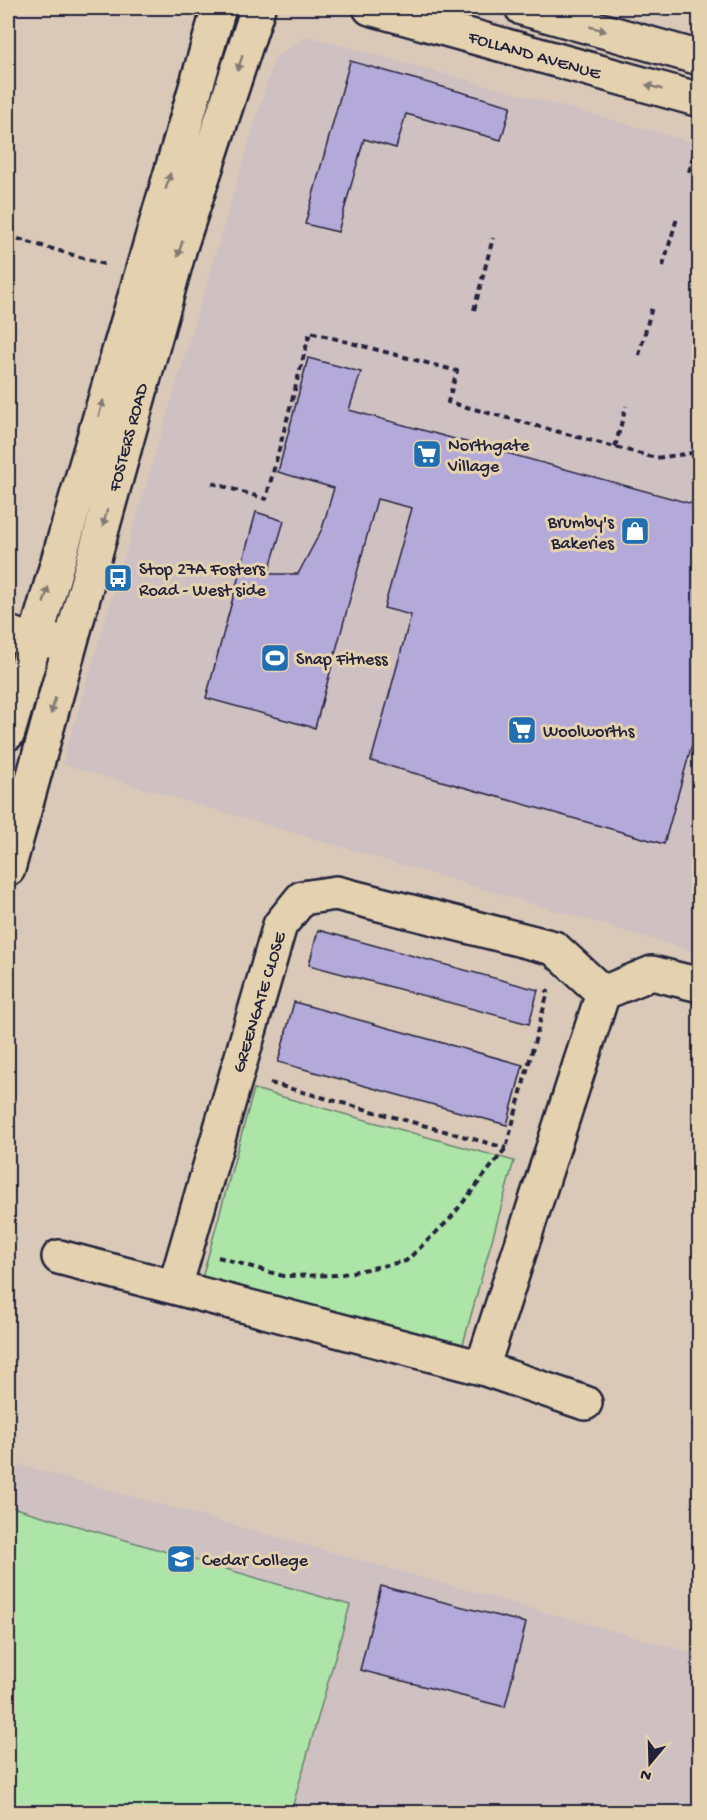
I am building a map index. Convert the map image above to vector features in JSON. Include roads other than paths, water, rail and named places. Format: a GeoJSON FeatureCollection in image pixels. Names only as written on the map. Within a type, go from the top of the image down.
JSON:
{"type":"FeatureCollection","features":[{"type":"Feature","properties":{"kind":"street","name":"FOSTERS ROAD"},"geometry":{"type":"LineString","coordinates":[[8,732],[20,637],[219,8]]}},
{"type":"Feature","properties":{"kind":"street","name":"FOSTERS ROAD"},"geometry":{"type":"LineString","coordinates":[[8,869],[180,247],[258,8]]}},
{"type":"Feature","properties":{"kind":"street","name":"FOLLAND AVENUE"},"geometry":{"type":"LineString","coordinates":[[370,8],[699,100]]}},
{"type":"Feature","properties":{"kind":"street"},"geometry":{"type":"LineString","coordinates":[[522,8],[699,58]]}},
{"type":"Feature","properties":{"kind":"street"},"geometry":{"type":"LineString","coordinates":[[20,637],[71,641]]}},
{"type":"Feature","properties":{"kind":"street","name":"GREENGATE CLOSE"},"geometry":{"type":"LineString","coordinates":[[175,1287],[280,925],[302,898],[336,893],[554,948],[603,993]]}},
{"type":"Feature","properties":{"kind":"street"},"geometry":{"type":"LineString","coordinates":[[482,1368],[603,993],[652,973],[699,985]]}},
{"type":"Feature","properties":{"kind":"street"},"geometry":{"type":"LineString","coordinates":[[59,1257],[482,1368],[585,1403]]}},
{"type":"Feature","properties":{"kind":"place","name":"Northgate Village"},"geometry":{"type":"Point","coordinates":[427,454]}},
{"type":"Feature","properties":{"kind":"place","name":"Brumby's Bakeries"},"geometry":{"type":"Point","coordinates":[635,531]}},
{"type":"Feature","properties":{"kind":"place","name":"Stop 27A Fosters Road - West side"},"geometry":{"type":"Point","coordinates":[118,578]}},
{"type":"Feature","properties":{"kind":"place","name":"Snap Fitness"},"geometry":{"type":"Point","coordinates":[275,658]}},
{"type":"Feature","properties":{"kind":"place","name":"Woolworths"},"geometry":{"type":"Point","coordinates":[522,730]}},
{"type":"Feature","properties":{"kind":"place","name":"Cedar College"},"geometry":{"type":"Point","coordinates":[181,1559]}}]}
